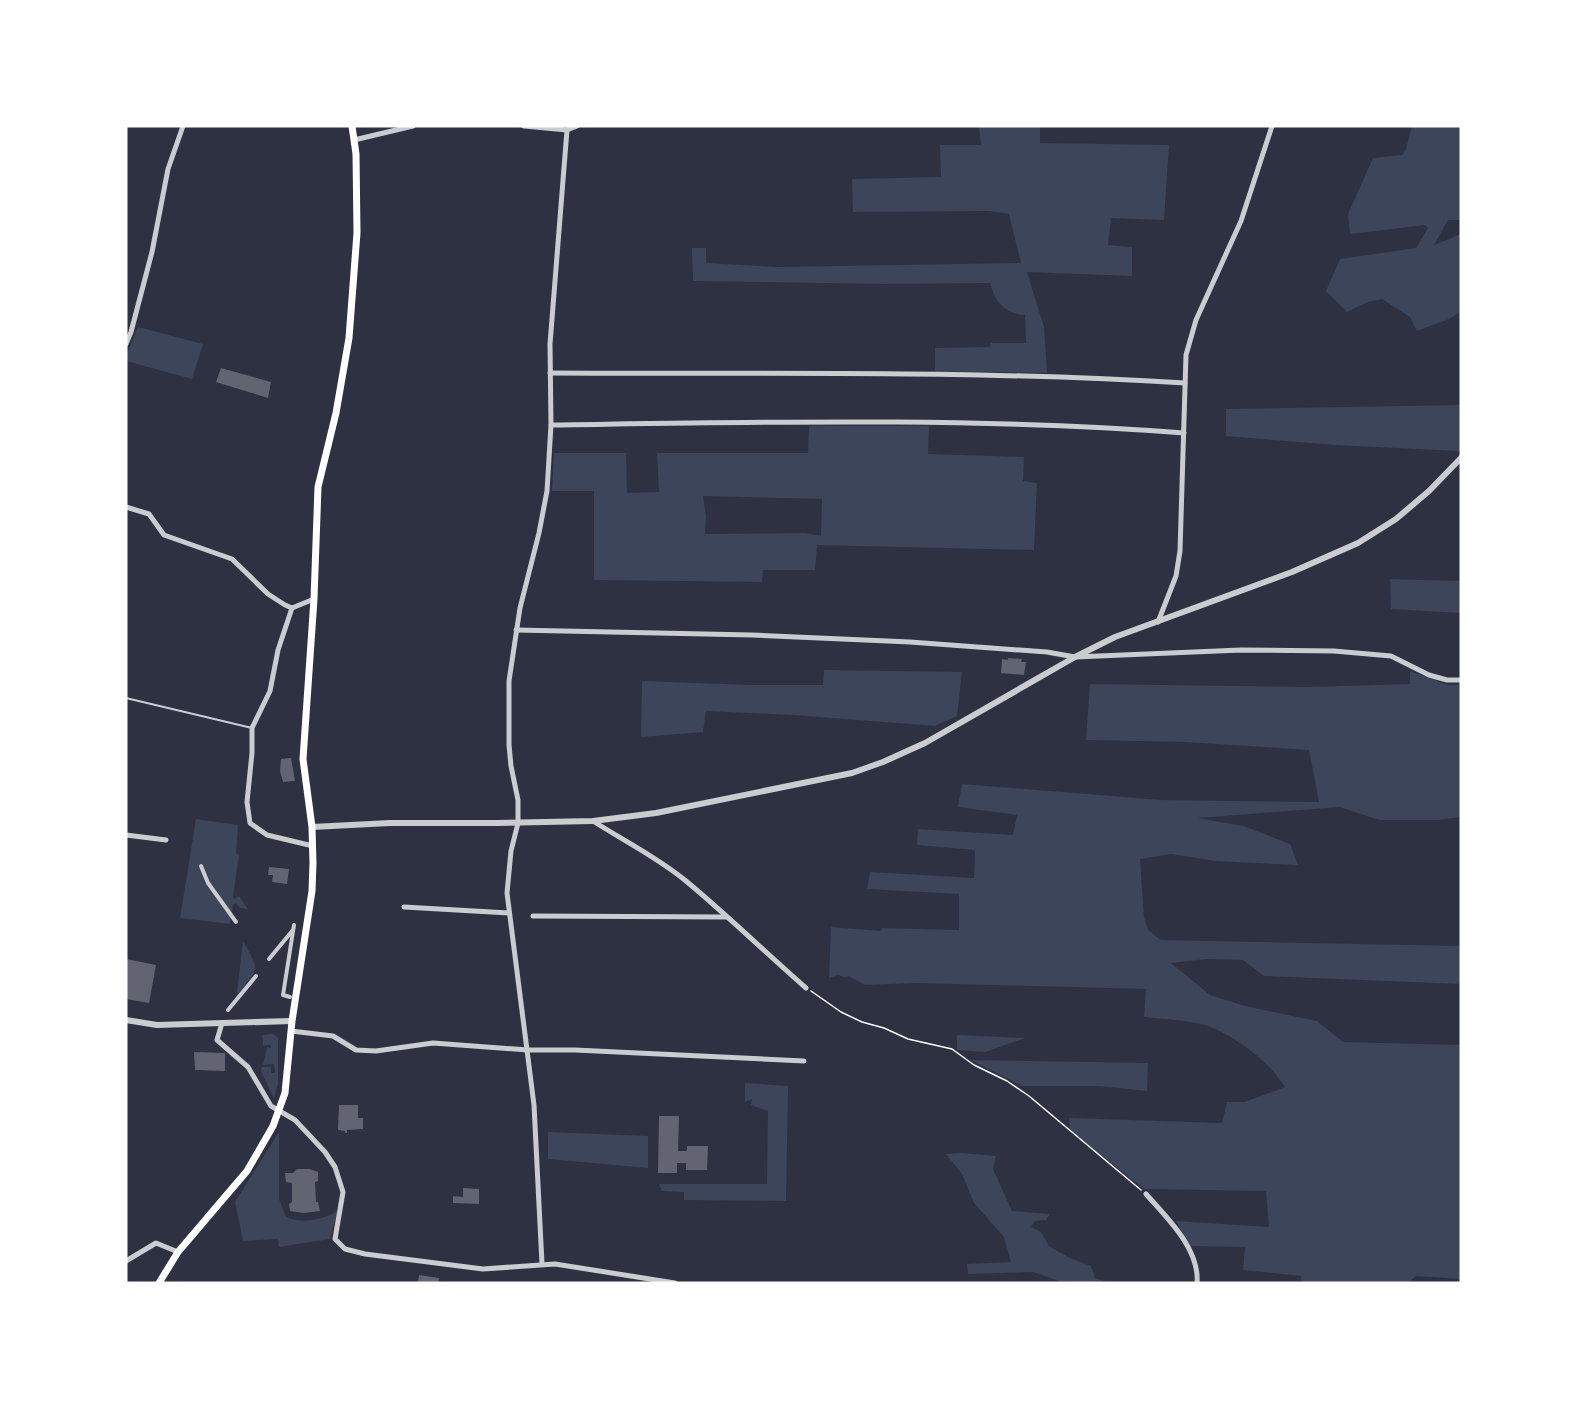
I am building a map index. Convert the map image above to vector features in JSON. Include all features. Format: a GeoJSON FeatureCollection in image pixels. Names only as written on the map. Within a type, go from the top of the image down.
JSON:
{"type":"FeatureCollection","features":[{"type":"Feature","properties":{"kind":"main road"},"geometry":{"type":"LineString","coordinates":[[159,1283],[178,1252],[247,1171],[280,1112],[285,1093],[292,1022],[312,891],[312,827],[303,759],[314,599],[318,487],[336,413],[350,327],[357,233],[356,154],[352,126]]}},
{"type":"Feature","properties":{"kind":"street"},"geometry":{"type":"LineString","coordinates":[[126,344],[152,252],[168,169],[183,126]]}},
{"type":"Feature","properties":{"kind":"street"},"geometry":{"type":"LineString","coordinates":[[354,140],[413,126]]}},
{"type":"Feature","properties":{"kind":"street"},"geometry":{"type":"LineString","coordinates":[[524,126],[567,130],[577,126]]}},
{"type":"Feature","properties":{"kind":"street"},"geometry":{"type":"LineString","coordinates":[[1158,622],[1176,576],[1180,552],[1186,355],[1196,320],[1241,221],[1272,126]]}},
{"type":"Feature","properties":{"kind":"street"},"geometry":{"type":"LineString","coordinates":[[542,1264],[537,1143],[528,1050],[507,893],[518,822],[518,800],[509,745],[509,681],[516,630],[548,491],[550,373],[567,130]]}},
{"type":"Feature","properties":{"kind":"street"},"geometry":{"type":"LineString","coordinates":[[550,373],[1075,376],[1185,383]]}},
{"type":"Feature","properties":{"kind":"street"},"geometry":{"type":"LineString","coordinates":[[550,425],[872,421],[1098,427],[1184,433]]}},
{"type":"Feature","properties":{"kind":"street"},"geometry":{"type":"LineString","coordinates":[[312,827],[390,823],[593,820],[678,809],[852,773],[884,762],[924,743],[1075,657],[1115,637],[1292,572],[1358,543],[1396,519],[1429,491],[1461,458]]}},
{"type":"Feature","properties":{"kind":"street"},"geometry":{"type":"LineString","coordinates":[[126,507],[149,514],[164,535],[232,559],[268,594],[285,605],[292,608],[314,599]]}},
{"type":"Feature","properties":{"kind":"street"},"geometry":{"type":"LineString","coordinates":[[292,608],[278,650],[270,691],[252,729],[247,802],[250,823],[267,835],[313,846]]}},
{"type":"Feature","properties":{"kind":"street"},"geometry":{"type":"LineString","coordinates":[[516,630],[762,636],[986,647],[1047,652],[1075,657],[1241,650],[1334,651],[1391,656],[1430,675],[1447,680],[1461,680]]}},
{"type":"Feature","properties":{"kind":"street"},"geometry":{"type":"LineString","coordinates":[[593,820],[664,864],[686,881],[806,988]]}},
{"type":"Feature","properties":{"kind":"street"},"geometry":{"type":"LineString","coordinates":[[126,835],[166,840]]}},
{"type":"Feature","properties":{"kind":"street"},"geometry":{"type":"LineString","coordinates":[[201,866],[208,882],[236,922]]}},
{"type":"Feature","properties":{"kind":"street"},"geometry":{"type":"LineString","coordinates":[[404,907],[509,913]]}},
{"type":"Feature","properties":{"kind":"street"},"geometry":{"type":"LineString","coordinates":[[532,916],[726,917]]}},
{"type":"Feature","properties":{"kind":"street"},"geometry":{"type":"LineString","coordinates":[[269,959],[294,927],[282,995],[290,997]]}},
{"type":"Feature","properties":{"kind":"street"},"geometry":{"type":"LineString","coordinates":[[228,1010],[256,976]]}},
{"type":"Feature","properties":{"kind":"street"},"geometry":{"type":"LineString","coordinates":[[126,1020],[157,1024],[292,1022]]}},
{"type":"Feature","properties":{"kind":"street"},"geometry":{"type":"LineString","coordinates":[[222,1023],[217,1040],[248,1067],[270,1106],[295,1120],[325,1152],[335,1167],[343,1192],[335,1239],[345,1249],[365,1254],[483,1269],[518,1268],[542,1264],[675,1283]]}},
{"type":"Feature","properties":{"kind":"street"},"geometry":{"type":"LineString","coordinates":[[291,1031],[333,1036],[356,1050],[376,1051],[433,1043],[528,1050],[575,1050],[804,1061]]}},
{"type":"Feature","properties":{"kind":"street"},"geometry":{"type":"LineString","coordinates":[[1146,1194],[1167,1218],[1194,1258],[1198,1274],[1197,1283]]}},
{"type":"Feature","properties":{"kind":"street"},"geometry":{"type":"LineString","coordinates":[[126,1261],[156,1243],[178,1252]]}},
{"type":"Feature","properties":{"kind":"lane"},"geometry":{"type":"LineString","coordinates":[[126,698],[252,729]]}},
{"type":"Feature","properties":{"kind":"path"},"geometry":{"type":"LineString","coordinates":[[806,988],[841,1012],[862,1022],[884,1028],[908,1039],[952,1049],[974,1065],[1007,1081],[1029,1096],[1146,1194]]}},
{"type":"Feature","properties":{"kind":"shaded area"},"geometry":{"type":"Polygon","coordinates":[[[979,126],[1040,126],[1040,143],[1169,145],[1164,220],[1111,218],[1108,245],[1132,247],[1132,276],[1027,272],[1044,327],[1047,373],[935,371],[935,348],[990,347],[991,343],[1026,343],[1025,315],[1012,312],[1002,306],[990,283],[693,281],[692,248],[706,248],[706,263],[776,267],[1021,263],[1009,214],[989,211],[853,212],[852,179],[941,177],[940,145],[981,145],[979,126]]]}},
{"type":"Feature","properties":{"kind":"shaded area"},"geometry":{"type":"Polygon","coordinates":[[[1412,126],[1461,126],[1461,220],[1448,220],[1434,245],[1461,234],[1461,312],[1417,331],[1410,317],[1382,299],[1368,302],[1347,312],[1326,291],[1340,259],[1416,248],[1428,228],[1425,225],[1350,234],[1348,214],[1373,158],[1402,155],[1406,149],[1412,126]]]}},
{"type":"Feature","properties":{"kind":"shaded area"},"geometry":{"type":"Polygon","coordinates":[[[138,327],[203,344],[192,379],[126,361],[138,327]]]}},
{"type":"Feature","properties":{"kind":"shaded area"},"geometry":{"type":"Polygon","coordinates":[[[1461,405],[1461,449],[1459,451],[1335,445],[1226,436],[1226,409],[1461,405]]]}},
{"type":"Feature","properties":{"kind":"shaded area"},"geometry":{"type":"Polygon","coordinates":[[[809,426],[929,426],[928,454],[1024,457],[1023,481],[1037,483],[1034,550],[817,545],[815,570],[763,570],[762,582],[594,580],[594,491],[552,491],[554,453],[626,453],[627,493],[659,492],[657,453],[808,453],[809,426]],[[703,496],[706,516],[705,534],[805,533],[821,536],[822,499],[703,496]]]}},
{"type":"Feature","properties":{"kind":"shaded area"},"geometry":{"type":"Polygon","coordinates":[[[1390,579],[1461,581],[1461,613],[1391,609],[1390,579]]]}},
{"type":"Feature","properties":{"kind":"shaded area"},"geometry":{"type":"Polygon","coordinates":[[[824,670],[962,672],[957,716],[935,726],[706,711],[703,732],[641,737],[642,681],[823,685],[824,670]]]}},
{"type":"Feature","properties":{"kind":"shaded area"},"geometry":{"type":"Polygon","coordinates":[[[1410,671],[1448,685],[1461,685],[1461,817],[1438,820],[1379,820],[1340,807],[1198,818],[1243,826],[1290,844],[1298,865],[1216,861],[1171,854],[1140,859],[1144,917],[1148,930],[1161,940],[1461,946],[1461,984],[1264,976],[1243,960],[1206,959],[1171,963],[1210,995],[1245,1006],[1317,1021],[1343,1042],[1461,1045],[1461,1279],[1416,1276],[1411,1283],[1302,1283],[1301,1276],[1243,1270],[1245,1247],[1190,1246],[1176,1221],[1269,1227],[1266,1191],[1144,1189],[1070,1130],[1069,1118],[1222,1123],[1227,1102],[1245,1102],[1285,1087],[1261,1059],[1239,1042],[1216,1029],[1190,1022],[1144,1017],[1146,989],[917,983],[865,985],[849,976],[838,975],[829,978],[831,927],[881,931],[882,928],[959,930],[959,894],[867,889],[870,872],[974,878],[975,850],[917,845],[918,829],[1013,835],[1017,815],[958,807],[962,784],[1161,800],[1319,802],[1309,750],[1185,742],[1086,740],[1090,684],[1308,687],[1410,684],[1410,671]]]}},
{"type":"Feature","properties":{"kind":"shaded area"},"geometry":{"type":"Polygon","coordinates":[[[196,819],[238,825],[236,853],[239,855],[233,897],[235,899],[239,896],[248,909],[240,908],[236,903],[233,905],[230,924],[180,918],[196,819]]]}},
{"type":"Feature","properties":{"kind":"shaded area"},"geometry":{"type":"Polygon","coordinates":[[[243,941],[255,968],[251,978],[239,993],[237,992],[243,941]]]}},
{"type":"Feature","properties":{"kind":"shaded area"},"geometry":{"type":"Polygon","coordinates":[[[273,1034],[278,1038],[278,1084],[274,1099],[261,1071],[262,1067],[271,1067],[271,1073],[275,1073],[274,1064],[263,1065],[267,1047],[271,1048],[271,1045],[263,1045],[262,1035],[273,1034]]]}},
{"type":"Feature","properties":{"kind":"shaded area"},"geometry":{"type":"Polygon","coordinates":[[[957,1035],[1025,1038],[985,1052],[957,1050],[957,1035]]]}},
{"type":"Feature","properties":{"kind":"shaded area"},"geometry":{"type":"Polygon","coordinates":[[[970,1060],[1148,1063],[1147,1091],[1099,1086],[1022,1086],[970,1060]]]}},
{"type":"Feature","properties":{"kind":"shaded area"},"geometry":{"type":"Polygon","coordinates":[[[745,1083],[788,1086],[786,1201],[684,1200],[684,1192],[662,1191],[659,1184],[767,1184],[768,1111],[751,1105],[752,1099],[745,1102],[745,1083]]]}},
{"type":"Feature","properties":{"kind":"shaded area"},"geometry":{"type":"Polygon","coordinates":[[[279,1132],[279,1199],[286,1217],[313,1220],[338,1210],[330,1239],[279,1247],[278,1239],[243,1241],[235,1202],[279,1132]]]}},
{"type":"Feature","properties":{"kind":"shaded area"},"geometry":{"type":"Polygon","coordinates":[[[548,1132],[648,1136],[648,1168],[548,1159],[548,1132]]]}},
{"type":"Feature","properties":{"kind":"shaded area"},"geometry":{"type":"Polygon","coordinates":[[[946,1154],[996,1156],[993,1169],[1012,1211],[1050,1214],[1046,1220],[1035,1221],[1031,1227],[1041,1232],[1049,1246],[1070,1258],[1091,1266],[1095,1278],[1110,1283],[1065,1283],[1033,1272],[968,1274],[967,1264],[1011,1262],[1004,1237],[974,1203],[962,1174],[946,1154]]]}},
{"type":"Feature","properties":{"kind":"building"},"geometry":{"type":"Polygon","coordinates":[[[221,368],[271,382],[268,398],[216,382],[221,368]]]}},
{"type":"Feature","properties":{"kind":"building"},"geometry":{"type":"Polygon","coordinates":[[[1008,658],[1022,659],[1021,662],[1026,662],[1024,675],[1001,673],[1002,659],[1008,660],[1008,658]]]}},
{"type":"Feature","properties":{"kind":"building"},"geometry":{"type":"Polygon","coordinates":[[[291,758],[295,781],[283,782],[280,771],[281,759],[291,758]]]}},
{"type":"Feature","properties":{"kind":"building"},"geometry":{"type":"Polygon","coordinates":[[[269,867],[289,869],[287,884],[272,882],[273,875],[268,875],[269,867]]]}},
{"type":"Feature","properties":{"kind":"building"},"geometry":{"type":"Polygon","coordinates":[[[126,959],[156,965],[149,1003],[126,999],[126,959]]]}},
{"type":"Feature","properties":{"kind":"building"},"geometry":{"type":"Polygon","coordinates":[[[194,1052],[225,1053],[225,1071],[195,1070],[194,1052]]]}},
{"type":"Feature","properties":{"kind":"building"},"geometry":{"type":"Polygon","coordinates":[[[339,1105],[358,1105],[358,1118],[363,1118],[363,1129],[347,1130],[347,1133],[338,1130],[339,1105]]]}},
{"type":"Feature","properties":{"kind":"building"},"geometry":{"type":"Polygon","coordinates":[[[659,1116],[679,1116],[678,1151],[687,1151],[687,1146],[708,1146],[707,1170],[686,1170],[686,1163],[677,1163],[677,1173],[658,1173],[659,1116]]]}},
{"type":"Feature","properties":{"kind":"building"},"geometry":{"type":"Polygon","coordinates":[[[297,1169],[310,1169],[318,1172],[318,1181],[315,1182],[316,1202],[318,1202],[320,1211],[304,1213],[290,1211],[292,1183],[286,1182],[285,1173],[293,1173],[297,1169]]]}},
{"type":"Feature","properties":{"kind":"building"},"geometry":{"type":"Polygon","coordinates":[[[463,1188],[479,1189],[479,1204],[453,1203],[453,1196],[463,1197],[463,1188]]]}},
{"type":"Feature","properties":{"kind":"building"},"geometry":{"type":"Polygon","coordinates":[[[419,1275],[439,1278],[438,1283],[418,1283],[419,1275]]]}}]}
